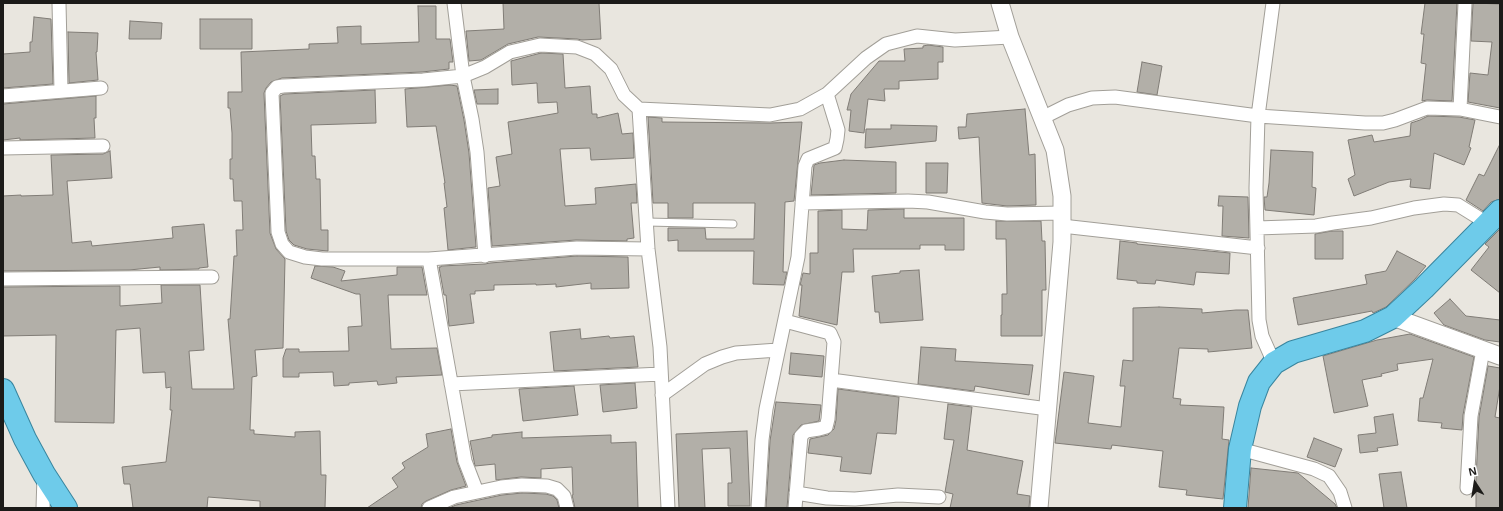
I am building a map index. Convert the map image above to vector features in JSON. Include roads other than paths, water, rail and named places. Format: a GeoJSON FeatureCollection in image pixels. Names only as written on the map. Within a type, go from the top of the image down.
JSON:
{"type":"FeatureCollection","features":[{"type":"Feature","properties":{"kind":"highway"},"geometry":{"type":"LineString","coordinates":[[1235,508],[1240,449],[1250,406],[1259,382],[1274,363],[1293,352],[1365,331],[1393,317],[1464,249],[1494,217]]}},
{"type":"Feature","properties":{"kind":"highway"},"geometry":{"type":"LineString","coordinates":[[4,397],[44,474],[66,508]]}},
{"type":"Feature","properties":{"kind":"street"},"geometry":{"type":"LineString","coordinates":[[59,3],[62,91]]}},
{"type":"Feature","properties":{"kind":"street"},"geometry":{"type":"LineString","coordinates":[[454,3],[463,76],[477,152],[485,256]]}},
{"type":"Feature","properties":{"kind":"street"},"geometry":{"type":"LineString","coordinates":[[1000,3],[1010,37],[1055,150],[1062,196],[1062,242],[1039,508]]}},
{"type":"Feature","properties":{"kind":"street"},"geometry":{"type":"LineString","coordinates":[[1273,3],[1258,116],[1256,188],[1259,320],[1262,336],[1274,363]]}},
{"type":"Feature","properties":{"kind":"street"},"geometry":{"type":"LineString","coordinates":[[1460,109],[1465,3]]}},
{"type":"Feature","properties":{"kind":"street"},"geometry":{"type":"LineString","coordinates":[[648,249],[577,248],[429,259],[322,259],[305,257],[289,252],[282,244],[278,232],[272,93],[277,87],[283,86],[423,80],[463,76],[485,67],[510,52],[540,45],[577,47],[595,54],[611,69],[624,95],[639,109],[770,115],[800,109],[827,94],[866,58],[886,44],[917,36],[956,40],[1010,37]]}},
{"type":"Feature","properties":{"kind":"street"},"geometry":{"type":"LineString","coordinates":[[3,96],[101,88]]}},
{"type":"Feature","properties":{"kind":"street"},"geometry":{"type":"LineString","coordinates":[[758,508],[763,432],[767,402],[798,257],[805,166],[808,159],[835,148],[837,139],[838,130],[827,94]]}},
{"type":"Feature","properties":{"kind":"street"},"geometry":{"type":"LineString","coordinates":[[1042,118],[1068,105],[1092,98],[1115,97],[1258,116],[1383,123],[1427,108],[1460,109],[1500,117]]}},
{"type":"Feature","properties":{"kind":"street"},"geometry":{"type":"LineString","coordinates":[[639,109],[648,249],[660,347],[668,508]]}},
{"type":"Feature","properties":{"kind":"street"},"geometry":{"type":"LineString","coordinates":[[3,148],[103,146]]}},
{"type":"Feature","properties":{"kind":"street"},"geometry":{"type":"LineString","coordinates":[[802,203],[908,201],[934,203],[985,212],[1062,219],[1258,248]]}},
{"type":"Feature","properties":{"kind":"street"},"geometry":{"type":"LineString","coordinates":[[1257,228],[1333,224],[1371,218],[1414,208],[1444,204],[1458,205],[1494,217]]}},
{"type":"Feature","properties":{"kind":"street"},"geometry":{"type":"LineString","coordinates":[[429,259],[465,461],[477,492]]}},
{"type":"Feature","properties":{"kind":"street"},"geometry":{"type":"LineString","coordinates":[[3,279],[212,277]]}},
{"type":"Feature","properties":{"kind":"street"},"geometry":{"type":"LineString","coordinates":[[1393,317],[1500,356]]}},
{"type":"Feature","properties":{"kind":"street"},"geometry":{"type":"LineString","coordinates":[[785,321],[830,333],[834,342],[828,419],[826,427],[819,430],[806,430],[801,436],[795,508]]}},
{"type":"Feature","properties":{"kind":"street"},"geometry":{"type":"LineString","coordinates":[[662,395],[705,364],[722,357],[736,353],[778,350]]}},
{"type":"Feature","properties":{"kind":"street"},"geometry":{"type":"LineString","coordinates":[[1467,488],[1471,416],[1483,350]]}},
{"type":"Feature","properties":{"kind":"street"},"geometry":{"type":"LineString","coordinates":[[451,384],[661,374]]}},
{"type":"Feature","properties":{"kind":"street"},"geometry":{"type":"LineString","coordinates":[[831,380],[1048,409]]}},
{"type":"Feature","properties":{"kind":"street"},"geometry":{"type":"LineString","coordinates":[[1240,449],[1314,469],[1328,476],[1340,492],[1345,508]]}},
{"type":"Feature","properties":{"kind":"street"},"geometry":{"type":"LineString","coordinates":[[43,508],[44,474]]}},
{"type":"Feature","properties":{"kind":"street"},"geometry":{"type":"LineString","coordinates":[[429,508],[454,497],[501,487],[547,486],[557,489],[564,496],[567,508]]}},
{"type":"Feature","properties":{"kind":"street"},"geometry":{"type":"LineString","coordinates":[[796,494],[826,503],[855,499],[915,495],[939,497]]}},
{"type":"Feature","properties":{"kind":"lane"},"geometry":{"type":"LineString","coordinates":[[647,222],[733,224]]}}]}
